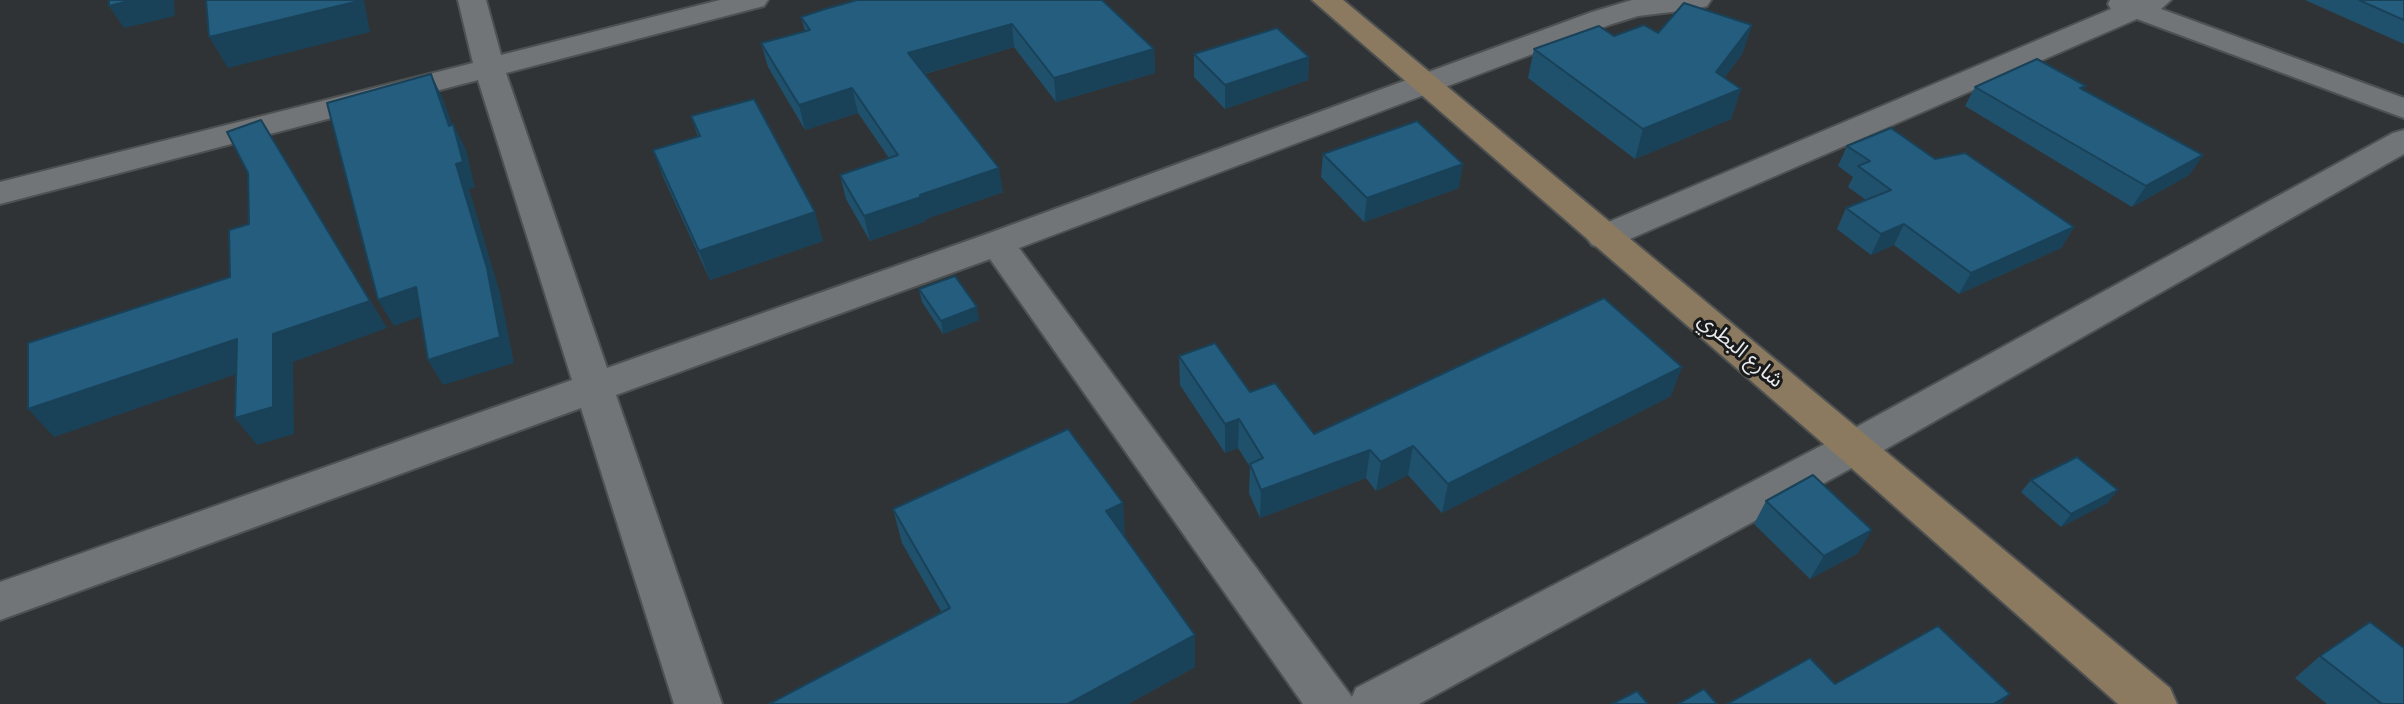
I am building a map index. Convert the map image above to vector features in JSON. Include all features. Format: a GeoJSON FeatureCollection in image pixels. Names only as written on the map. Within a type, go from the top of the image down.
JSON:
{"type":"FeatureCollection","features":[{"type":"Feature","properties":{"kind":"main road","name":"شارع البطري"},"geometry":{"type":"LineString","coordinates":[[1326,0],[2153,704]]}},
{"type":"Feature","properties":{"kind":"street"},"geometry":{"type":"LineString","coordinates":[[472,0],[489,68],[698,704]]}},
{"type":"Feature","properties":{"kind":"street"},"geometry":{"type":"LineString","coordinates":[[0,193],[754,0]]}},
{"type":"Feature","properties":{"kind":"street"},"geometry":{"type":"LineString","coordinates":[[0,601],[595,385],[997,243],[1422,83],[1624,11],[1697,0]]}},
{"type":"Feature","properties":{"kind":"street"},"geometry":{"type":"LineString","coordinates":[[1604,237],[2134,3],[2404,109]]}},
{"type":"Feature","properties":{"kind":"street"},"geometry":{"type":"LineString","coordinates":[[1373,704],[1854,447],[2404,140]]}},
{"type":"Feature","properties":{"kind":"street"},"geometry":{"type":"LineString","coordinates":[[997,243],[1331,704]]}},
{"type":"Feature","properties":{"kind":"building"},"geometry":{"type":"Polygon","coordinates":[[[109,0],[133,0],[109,6],[109,0]]]}},
{"type":"Feature","properties":{"kind":"building"},"geometry":{"type":"Polygon","coordinates":[[[206,0],[354,0],[355,2],[209,37],[206,0]]]}},
{"type":"Feature","properties":{"kind":"building"},"geometry":{"type":"Polygon","coordinates":[[[857,0],[1102,0],[1154,49],[1054,78],[1012,24],[908,53],[999,168],[864,216],[840,175],[898,155],[852,88],[799,105],[761,43],[810,30],[801,17],[857,0]]]}},
{"type":"Feature","properties":{"kind":"building"},"geometry":{"type":"Polygon","coordinates":[[[2359,0],[2404,0],[2404,20],[2359,0]]]}},
{"type":"Feature","properties":{"kind":"building"},"geometry":{"type":"Polygon","coordinates":[[[1684,3],[1752,25],[1716,72],[1741,89],[1643,129],[1534,49],[1599,26],[1614,36],[1644,25],[1658,33],[1684,3]]]}},
{"type":"Feature","properties":{"kind":"building"},"geometry":{"type":"Polygon","coordinates":[[[1277,28],[1309,57],[1225,85],[1194,54],[1277,28]]]}},
{"type":"Feature","properties":{"kind":"building"},"geometry":{"type":"Polygon","coordinates":[[[2037,59],[2086,86],[2080,88],[2203,155],[2146,186],[1975,87],[2037,59]]]}},
{"type":"Feature","properties":{"kind":"building"},"geometry":{"type":"Polygon","coordinates":[[[431,74],[449,126],[453,124],[463,162],[456,164],[487,268],[500,337],[428,360],[416,287],[378,300],[327,103],[431,74]]]}},
{"type":"Feature","properties":{"kind":"building"},"geometry":{"type":"Polygon","coordinates":[[[754,99],[815,212],[699,251],[653,150],[700,136],[691,116],[754,99]]]}},
{"type":"Feature","properties":{"kind":"building"},"geometry":{"type":"Polygon","coordinates":[[[261,120],[370,301],[273,334],[273,407],[235,418],[237,339],[28,409],[28,343],[230,277],[229,230],[249,224],[248,173],[227,132],[261,120]]]}},
{"type":"Feature","properties":{"kind":"building"},"geometry":{"type":"Polygon","coordinates":[[[1417,121],[1463,164],[1367,198],[1323,154],[1417,121]]]}},
{"type":"Feature","properties":{"kind":"building"},"geometry":{"type":"Polygon","coordinates":[[[1891,128],[1935,159],[1965,153],[2074,227],[1971,273],[1904,224],[1881,234],[1846,208],[1891,190],[1858,166],[1870,161],[1847,146],[1891,128]]]}},
{"type":"Feature","properties":{"kind":"building"},"geometry":{"type":"Polygon","coordinates":[[[955,276],[977,307],[941,321],[919,289],[955,276]]]}},
{"type":"Feature","properties":{"kind":"building"},"geometry":{"type":"Polygon","coordinates":[[[1604,298],[1682,367],[1448,484],[1413,446],[1381,462],[1370,450],[1261,490],[1250,464],[1263,458],[1239,419],[1225,424],[1179,356],[1215,343],[1250,392],[1275,383],[1314,434],[1604,298]]]}},
{"type":"Feature","properties":{"kind":"building"},"geometry":{"type":"Polygon","coordinates":[[[1068,429],[1123,503],[1106,511],[1195,635],[1068,704],[769,704],[950,608],[893,509],[1068,429]]]}},
{"type":"Feature","properties":{"kind":"building"},"geometry":{"type":"Polygon","coordinates":[[[2077,457],[2118,490],[2071,514],[2031,480],[2077,457]]]}},
{"type":"Feature","properties":{"kind":"building"},"geometry":{"type":"Polygon","coordinates":[[[1813,475],[1872,530],[1824,556],[1766,501],[1813,475]]]}},
{"type":"Feature","properties":{"kind":"building"},"geometry":{"type":"Polygon","coordinates":[[[2370,622],[2404,648],[2404,704],[2382,704],[2320,656],[2370,622]]]}},
{"type":"Feature","properties":{"kind":"building"},"geometry":{"type":"Polygon","coordinates":[[[1938,626],[2010,694],[1994,704],[1727,704],[1810,658],[1835,684],[1938,626]]]}},
{"type":"Feature","properties":{"kind":"building"},"geometry":{"type":"Polygon","coordinates":[[[1704,689],[1717,704],[1678,704],[1704,689]]]}},
{"type":"Feature","properties":{"kind":"building"},"geometry":{"type":"Polygon","coordinates":[[[1637,691],[1648,704],[1612,704],[1637,691]]]}}]}
